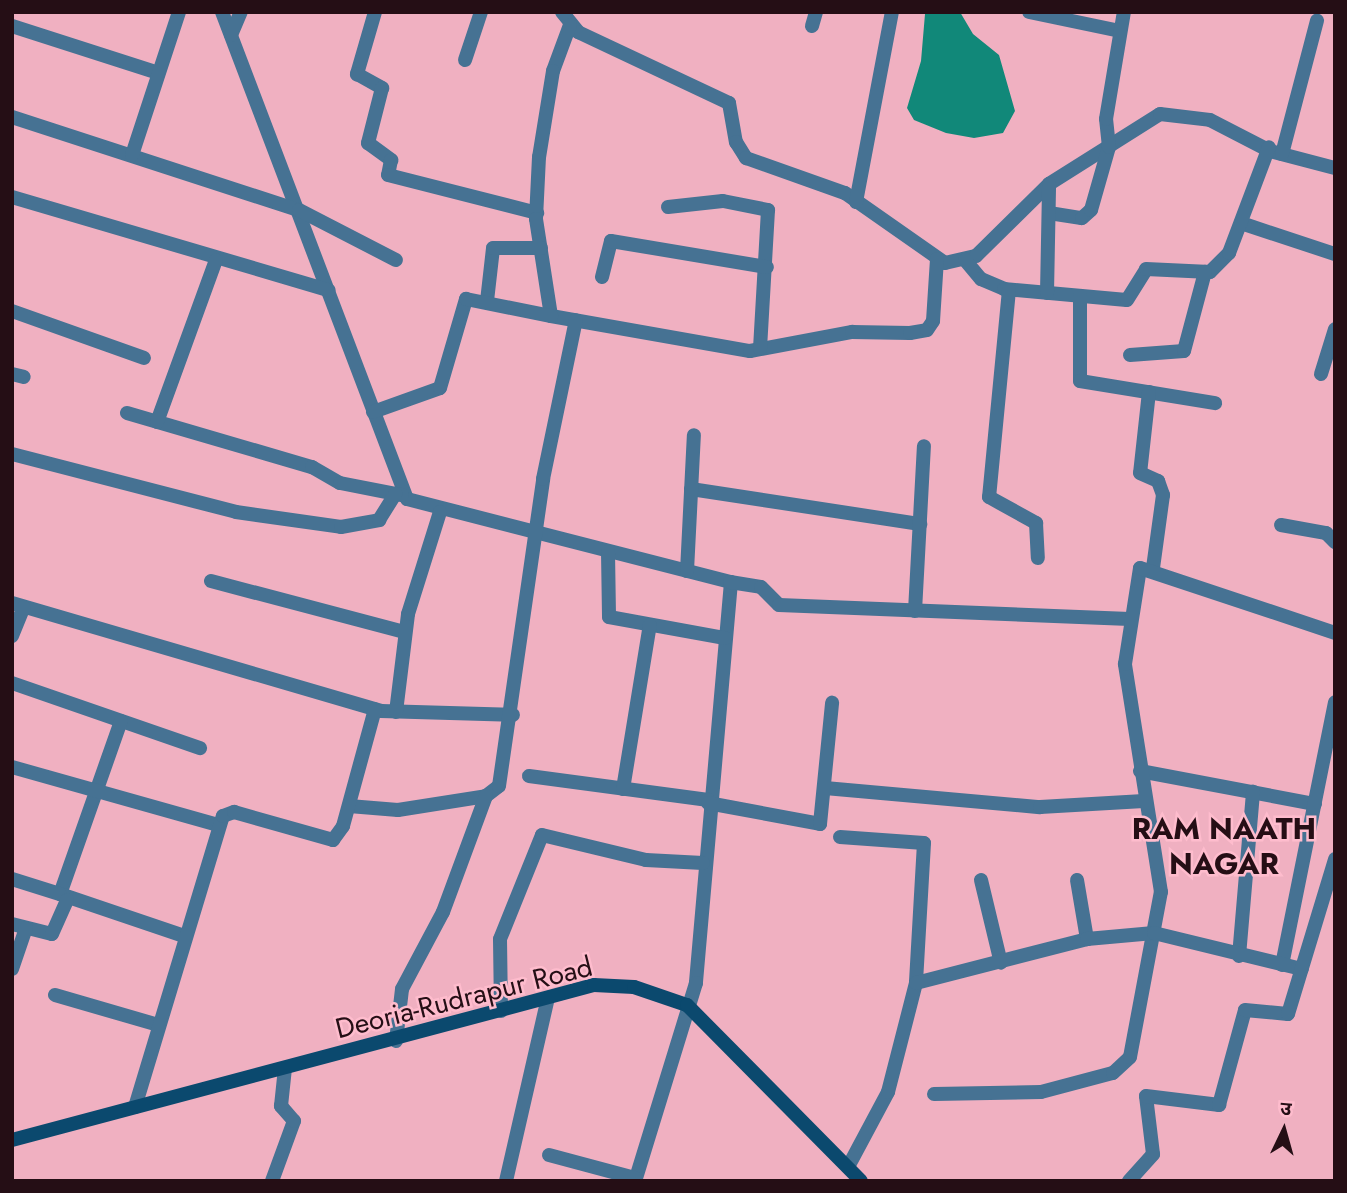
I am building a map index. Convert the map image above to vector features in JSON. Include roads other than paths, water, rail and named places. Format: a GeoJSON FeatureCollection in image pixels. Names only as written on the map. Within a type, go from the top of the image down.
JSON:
{"type":"FeatureCollection","features":[{"type":"Feature","properties":{"kind":"main road","name":"Deoria-Rudrapur Road"},"geometry":{"type":"LineString","coordinates":[[12,1140],[396,1041],[594,985],[634,987],[687,1005],[862,1181]]}},
{"type":"Feature","properties":{"kind":"street"},"geometry":{"type":"LineString","coordinates":[[132,155],[179,12]]}},
{"type":"Feature","properties":{"kind":"street"},"geometry":{"type":"LineString","coordinates":[[222,12],[329,290],[400,495]]}},
{"type":"Feature","properties":{"kind":"street"},"geometry":{"type":"LineString","coordinates":[[232,35],[241,12]]}},
{"type":"Feature","properties":{"kind":"street"},"geometry":{"type":"LineString","coordinates":[[375,12],[356,74],[382,89],[368,143],[391,160],[388,175],[537,213]]}},
{"type":"Feature","properties":{"kind":"street"},"geometry":{"type":"LineString","coordinates":[[465,60],[481,12]]}},
{"type":"Feature","properties":{"kind":"street"},"geometry":{"type":"LineString","coordinates":[[856,202],[892,12]]}},
{"type":"Feature","properties":{"kind":"street"},"geometry":{"type":"LineString","coordinates":[[1030,12],[1120,31]]}},
{"type":"Feature","properties":{"kind":"street"},"geometry":{"type":"LineString","coordinates":[[1048,214],[1087,216],[1109,147],[1106,119],[1124,12]]}},
{"type":"Feature","properties":{"kind":"street"},"geometry":{"type":"LineString","coordinates":[[551,316],[537,213],[553,71],[566,18],[729,103],[736,142],[746,158],[856,202],[937,259],[965,260],[1049,184],[1109,147],[1142,121],[1177,114],[1210,120],[1276,151],[1335,168]]}},
{"type":"Feature","properties":{"kind":"street"},"geometry":{"type":"LineString","coordinates":[[965,260],[981,279],[1009,289],[1127,300],[1146,270],[1205,272],[1222,265],[1276,151],[1317,21]]}},
{"type":"Feature","properties":{"kind":"street"},"geometry":{"type":"LineString","coordinates":[[12,26],[158,73]]}},
{"type":"Feature","properties":{"kind":"street"},"geometry":{"type":"LineString","coordinates":[[12,117],[299,210],[396,260]]}},
{"type":"Feature","properties":{"kind":"street"},"geometry":{"type":"LineString","coordinates":[[1047,293],[1049,184]]}},
{"type":"Feature","properties":{"kind":"street"},"geometry":{"type":"LineString","coordinates":[[12,197],[216,260],[329,290]]}},
{"type":"Feature","properties":{"kind":"street"},"geometry":{"type":"LineString","coordinates":[[668,207],[723,201],[765,208],[772,216],[760,349]]}},
{"type":"Feature","properties":{"kind":"street"},"geometry":{"type":"LineString","coordinates":[[1241,223],[1335,254]]}},
{"type":"Feature","properties":{"kind":"street"},"geometry":{"type":"LineString","coordinates":[[603,277],[611,241],[767,267]]}},
{"type":"Feature","properties":{"kind":"street"},"geometry":{"type":"LineString","coordinates":[[486,302],[493,248],[541,248]]}},
{"type":"Feature","properties":{"kind":"street"},"geometry":{"type":"LineString","coordinates":[[373,411],[440,387],[464,302],[486,302],[551,316],[760,349],[852,332],[927,330],[936,309],[937,259]]}},
{"type":"Feature","properties":{"kind":"street"},"geometry":{"type":"LineString","coordinates":[[157,422],[216,260]]}},
{"type":"Feature","properties":{"kind":"street"},"geometry":{"type":"LineString","coordinates":[[1130,355],[1184,351],[1205,272]]}},
{"type":"Feature","properties":{"kind":"street"},"geometry":{"type":"LineString","coordinates":[[1009,289],[989,497],[1036,523],[1038,558]]}},
{"type":"Feature","properties":{"kind":"street"},"geometry":{"type":"LineString","coordinates":[[1080,296],[1080,381],[1215,403]]}},
{"type":"Feature","properties":{"kind":"street"},"geometry":{"type":"LineString","coordinates":[[12,311],[145,358]]}},
{"type":"Feature","properties":{"kind":"street"},"geometry":{"type":"LineString","coordinates":[[396,1041],[407,977],[443,912],[486,796],[500,782],[513,715],[534,535],[576,320]]}},
{"type":"Feature","properties":{"kind":"street"},"geometry":{"type":"LineString","coordinates":[[1321,374],[1335,329]]}},
{"type":"Feature","properties":{"kind":"street"},"geometry":{"type":"LineString","coordinates":[[1149,392],[1140,473],[1158,481],[1163,495],[1153,568]]}},
{"type":"Feature","properties":{"kind":"street"},"geometry":{"type":"LineString","coordinates":[[127,413],[313,467],[327,479],[400,495],[440,512],[730,582],[761,587],[779,605],[1130,619]]}},
{"type":"Feature","properties":{"kind":"street"},"geometry":{"type":"LineString","coordinates":[[687,571],[694,435]]}},
{"type":"Feature","properties":{"kind":"street"},"geometry":{"type":"LineString","coordinates":[[915,611],[924,446]]}},
{"type":"Feature","properties":{"kind":"street"},"geometry":{"type":"LineString","coordinates":[[12,454],[236,512],[341,527],[379,520],[400,495]]}},
{"type":"Feature","properties":{"kind":"street"},"geometry":{"type":"LineString","coordinates":[[691,489],[920,524]]}},
{"type":"Feature","properties":{"kind":"street"},"geometry":{"type":"LineString","coordinates":[[396,712],[404,632],[440,512]]}},
{"type":"Feature","properties":{"kind":"street"},"geometry":{"type":"LineString","coordinates":[[1281,525],[1326,533],[1335,542]]}},
{"type":"Feature","properties":{"kind":"street"},"geometry":{"type":"LineString","coordinates":[[608,552],[604,614],[725,638]]}},
{"type":"Feature","properties":{"kind":"street"},"geometry":{"type":"LineString","coordinates":[[934,1094],[1041,1092],[1127,1065],[1161,892],[1144,801],[1125,664],[1137,574],[1153,568],[1335,633]]}},
{"type":"Feature","properties":{"kind":"street"},"geometry":{"type":"LineString","coordinates":[[211,581],[404,632]]}},
{"type":"Feature","properties":{"kind":"street"},"geometry":{"type":"LineString","coordinates":[[549,1155],[635,1179],[696,983],[708,802],[730,582]]}},
{"type":"Feature","properties":{"kind":"street"},"geometry":{"type":"LineString","coordinates":[[12,636],[18,605],[375,709],[513,715]]}},
{"type":"Feature","properties":{"kind":"street"},"geometry":{"type":"LineString","coordinates":[[623,789],[650,625]]}},
{"type":"Feature","properties":{"kind":"street"},"geometry":{"type":"LineString","coordinates":[[12,683],[200,748]]}},
{"type":"Feature","properties":{"kind":"street"},"geometry":{"type":"LineString","coordinates":[[1282,965],[1315,804],[1333,735],[1335,702]]}},
{"type":"Feature","properties":{"kind":"street"},"geometry":{"type":"LineString","coordinates":[[529,776],[708,802],[816,827],[825,788],[832,703]]}},
{"type":"Feature","properties":{"kind":"street"},"geometry":{"type":"LineString","coordinates":[[135,1107],[219,825],[233,813],[333,840],[349,806],[375,709]]}},
{"type":"Feature","properties":{"kind":"street"},"geometry":{"type":"LineString","coordinates":[[12,969],[19,926],[52,934],[121,721]]}},
{"type":"Feature","properties":{"kind":"street"},"geometry":{"type":"LineString","coordinates":[[12,767],[219,825]]}},
{"type":"Feature","properties":{"kind":"street"},"geometry":{"type":"LineString","coordinates":[[1140,771],[1315,804]]}},
{"type":"Feature","properties":{"kind":"street"},"geometry":{"type":"LineString","coordinates":[[825,788],[1040,807],[1144,801]]}},
{"type":"Feature","properties":{"kind":"street"},"geometry":{"type":"LineString","coordinates":[[1239,956],[1254,792]]}},
{"type":"Feature","properties":{"kind":"street"},"geometry":{"type":"LineString","coordinates":[[349,806],[384,811],[486,796]]}},
{"type":"Feature","properties":{"kind":"street"},"geometry":{"type":"LineString","coordinates":[[501,1012],[500,939],[542,835],[646,860],[704,863]]}},
{"type":"Feature","properties":{"kind":"street"},"geometry":{"type":"LineString","coordinates":[[840,837],[924,843],[916,983],[891,1083],[848,1167]]}},
{"type":"Feature","properties":{"kind":"street"},"geometry":{"type":"LineString","coordinates":[[1129,1181],[1153,1154],[1146,1096],[1219,1105],[1245,1010],[1288,1014],[1335,859]]}},
{"type":"Feature","properties":{"kind":"street"},"geometry":{"type":"LineString","coordinates":[[12,879],[184,936]]}},
{"type":"Feature","properties":{"kind":"street"},"geometry":{"type":"LineString","coordinates":[[981,880],[1000,963]]}},
{"type":"Feature","properties":{"kind":"street"},"geometry":{"type":"LineString","coordinates":[[1076,880],[1087,939]]}},
{"type":"Feature","properties":{"kind":"street"},"geometry":{"type":"LineString","coordinates":[[916,983],[1087,939],[1154,933],[1239,956],[1302,969]]}},
{"type":"Feature","properties":{"kind":"street"},"geometry":{"type":"LineString","coordinates":[[55,995],[158,1025]]}},
{"type":"Feature","properties":{"kind":"street"},"geometry":{"type":"LineString","coordinates":[[506,1181],[548,998]]}},
{"type":"Feature","properties":{"kind":"street"},"geometry":{"type":"LineString","coordinates":[[272,1181],[294,1121],[281,1106],[285,1069]]}},
{"type":"Feature","properties":{"kind":"district","name":"RAM NAATH NAGAR"},"geometry":{"type":"Point","coordinates":[1224,846]}}]}
